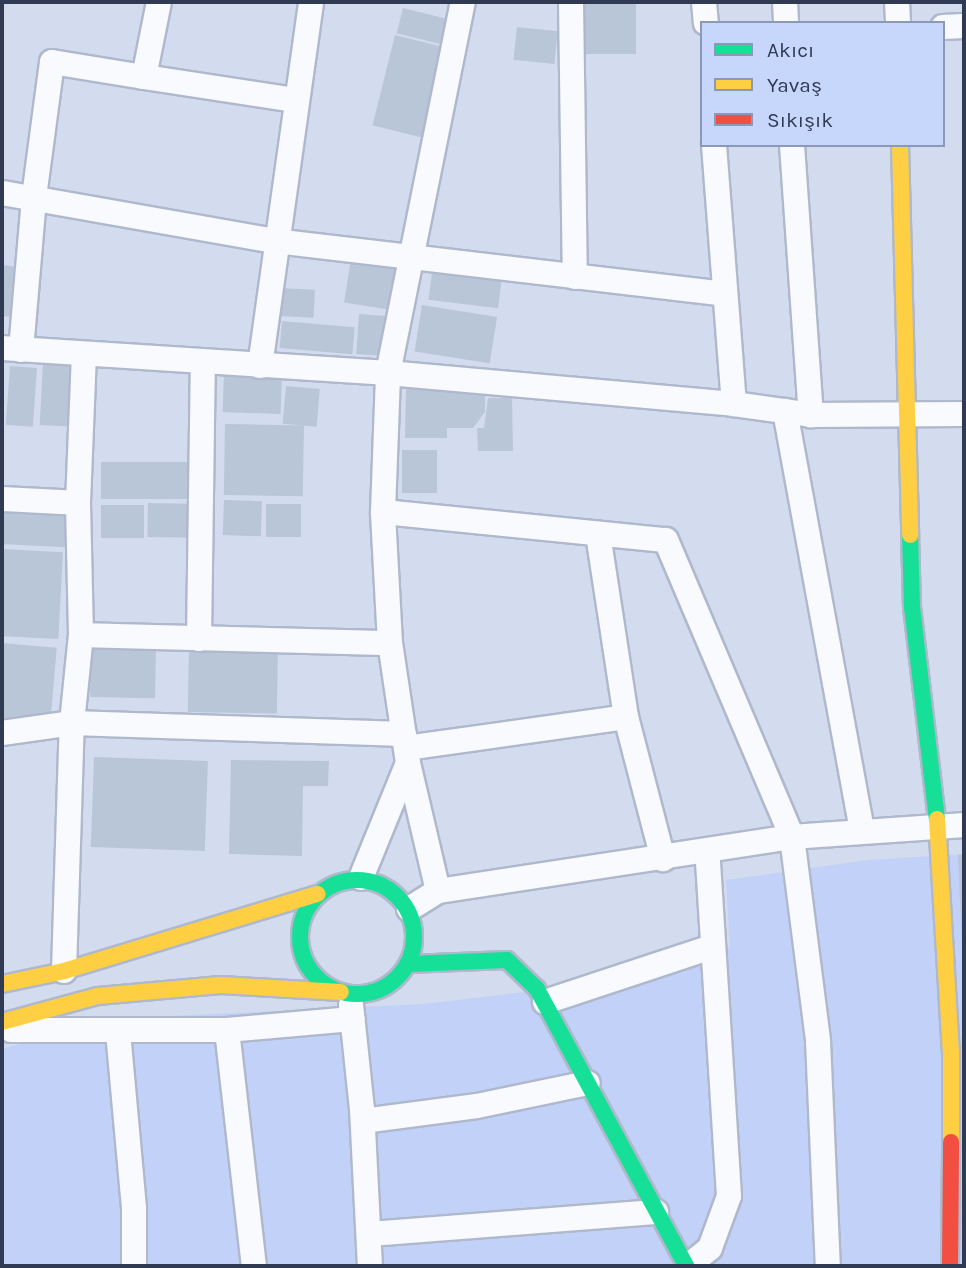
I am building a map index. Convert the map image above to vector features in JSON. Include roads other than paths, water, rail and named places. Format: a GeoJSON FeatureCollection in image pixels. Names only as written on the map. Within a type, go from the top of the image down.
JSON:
{"type":"FeatureCollection","features":[{"type":"Feature","properties":{"kind":"street"},"geometry":{"type":"LineString","coordinates":[[144,77],[159,2]]}},
{"type":"Feature","properties":{"kind":"street"},"geometry":{"type":"LineString","coordinates":[[260,366],[275,241],[311,2]]}},
{"type":"Feature","properties":{"kind":"street"},"geometry":{"type":"LineString","coordinates":[[438,891],[406,748],[390,643],[383,512],[388,373],[463,2]]}},
{"type":"Feature","properties":{"kind":"street"},"geometry":{"type":"LineString","coordinates":[[571,2],[575,277]]}},
{"type":"Feature","properties":{"kind":"street"},"geometry":{"type":"LineString","coordinates":[[704,2],[706,21]]}},
{"type":"Feature","properties":{"kind":"street"},"geometry":{"type":"LineString","coordinates":[[785,2],[786,21]]}},
{"type":"Feature","properties":{"kind":"street"},"geometry":{"type":"LineString","coordinates":[[897,2],[898,21]]}},
{"type":"Feature","properties":{"kind":"street"},"geometry":{"type":"LineString","coordinates":[[945,27],[964,26]]}},
{"type":"Feature","properties":{"kind":"street"},"geometry":{"type":"LineString","coordinates":[[295,100],[52,62],[11,349],[388,373],[734,404],[811,415],[904,418],[964,414]]}},
{"type":"Feature","properties":{"kind":"street"},"geometry":{"type":"LineString","coordinates":[[714,147],[734,404]]}},
{"type":"Feature","properties":{"kind":"street"},"geometry":{"type":"LineString","coordinates":[[792,147],[811,415]]}},
{"type":"Feature","properties":{"kind":"street"},"geometry":{"type":"LineString","coordinates":[[900,147],[904,418],[912,607],[938,827],[951,1052],[950,1266]]}},
{"type":"Feature","properties":{"kind":"street"},"geometry":{"type":"LineString","coordinates":[[2,193],[275,241],[724,294]]}},
{"type":"Feature","properties":{"kind":"street"},"geometry":{"type":"LineString","coordinates":[[64,971],[72,723],[81,635],[78,503],[84,355]]}},
{"type":"Feature","properties":{"kind":"street"},"geometry":{"type":"LineString","coordinates":[[199,639],[203,363]]}},
{"type":"Feature","properties":{"kind":"street"},"geometry":{"type":"LineString","coordinates":[[785,411],[862,831]]}},
{"type":"Feature","properties":{"kind":"street"},"geometry":{"type":"LineString","coordinates":[[2,499],[78,503]]}},
{"type":"Feature","properties":{"kind":"street"},"geometry":{"type":"LineString","coordinates":[[383,512],[666,540],[792,836],[818,1041],[828,1266]]}},
{"type":"Feature","properties":{"kind":"street"},"geometry":{"type":"LineString","coordinates":[[598,534],[626,717],[663,859]]}},
{"type":"Feature","properties":{"kind":"street"},"geometry":{"type":"LineString","coordinates":[[81,635],[390,643]]}},
{"type":"Feature","properties":{"kind":"street"},"geometry":{"type":"LineString","coordinates":[[2,733],[72,723],[406,748],[626,717]]}},
{"type":"Feature","properties":{"kind":"street"},"geometry":{"type":"LineString","coordinates":[[361,878],[406,748]]}},
{"type":"Feature","properties":{"kind":"street"},"geometry":{"type":"LineString","coordinates":[[409,909],[438,891],[663,859],[792,836],[964,825]]}},
{"type":"Feature","properties":{"kind":"street"},"geometry":{"type":"LineString","coordinates":[[409,964],[508,960],[545,1002],[687,1266],[710,1248],[729,1196],[711,947],[707,851]]}},
{"type":"Feature","properties":{"kind":"street"},"geometry":{"type":"LineString","coordinates":[[2,984],[64,971],[318,894],[338,882],[361,878],[389,887],[409,909],[416,937],[409,964],[394,982],[374,992],[346,993],[220,985],[98,996],[2,1021]]}},
{"type":"Feature","properties":{"kind":"street"},"geometry":{"type":"LineString","coordinates":[[318,894],[306,909],[301,949],[309,968],[346,993],[353,1019],[363,1121],[370,1266]]}},
{"type":"Feature","properties":{"kind":"street"},"geometry":{"type":"LineString","coordinates":[[545,1002],[711,947]]}},
{"type":"Feature","properties":{"kind":"street"},"geometry":{"type":"LineString","coordinates":[[2,1030],[227,1030],[353,1019]]}},
{"type":"Feature","properties":{"kind":"street"},"geometry":{"type":"LineString","coordinates":[[227,1030],[254,1266]]}},
{"type":"Feature","properties":{"kind":"street"},"geometry":{"type":"LineString","coordinates":[[118,1032],[134,1208],[134,1266]]}},
{"type":"Feature","properties":{"kind":"street"},"geometry":{"type":"LineString","coordinates":[[363,1121],[477,1106],[588,1083]]}},
{"type":"Feature","properties":{"kind":"street"},"geometry":{"type":"LineString","coordinates":[[369,1234],[656,1212]]}}]}
